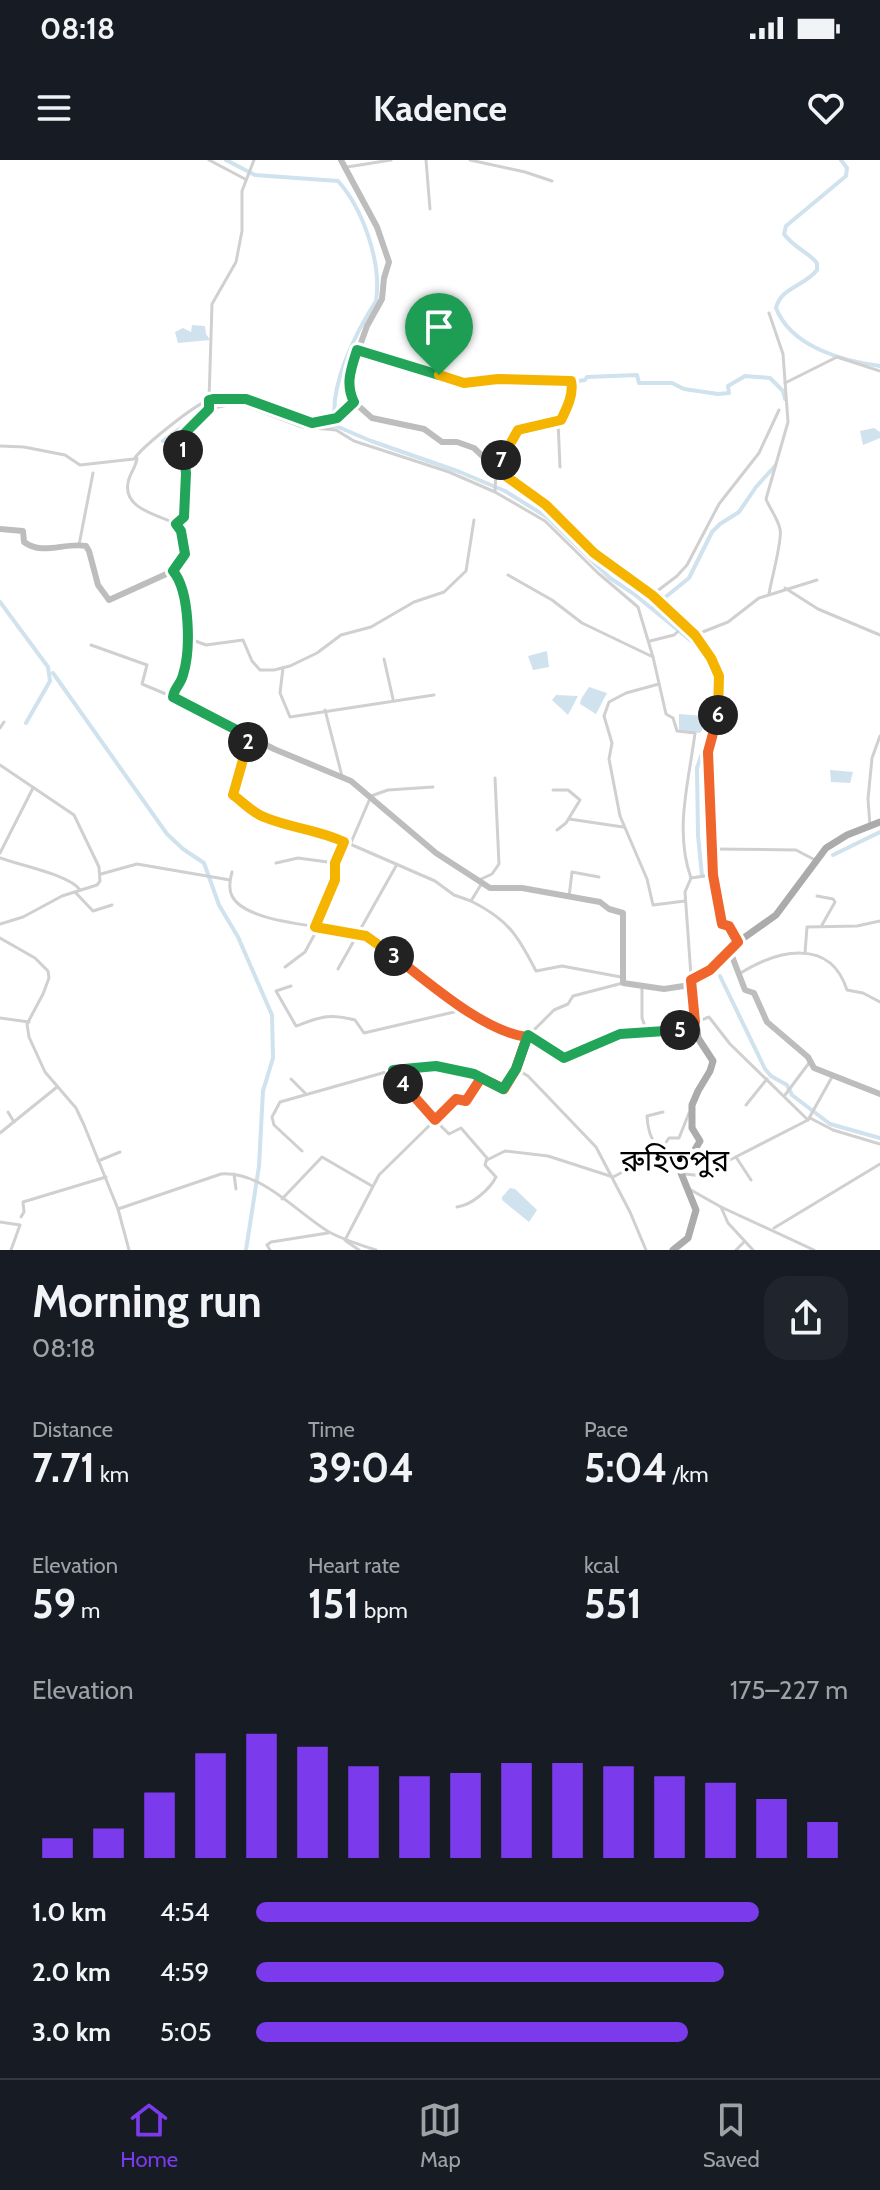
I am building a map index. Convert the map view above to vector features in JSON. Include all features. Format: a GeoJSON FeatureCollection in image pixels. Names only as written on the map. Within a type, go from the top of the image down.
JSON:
{"type":"FeatureCollection","features":[{"type":"Feature","properties":{"kind":"main road"},"geometry":{"type":"LineString","coordinates":[[673,1250],[688,1238],[696,1210],[685,1186],[682,1170],[700,1141],[692,1128],[692,1110],[698,1091],[713,1065],[698,1038],[690,983],[710,970],[738,942],[785,905],[815,860],[835,842],[880,822]]}},
{"type":"Feature","properties":{"kind":"street"},"geometry":{"type":"LineString","coordinates":[[209,160],[246,177]]}},
{"type":"Feature","properties":{"kind":"street"},"geometry":{"type":"LineString","coordinates":[[176,524],[184,517],[185,506],[183,438],[209,405],[212,304],[236,262],[241,239],[242,191],[254,160]]}},
{"type":"Feature","properties":{"kind":"street"},"geometry":{"type":"LineString","coordinates":[[341,160],[377,227],[389,262],[382,299],[357,350],[348,379],[354,402],[372,418],[424,429],[442,442],[457,442],[474,448],[496,469],[530,492],[594,553],[655,598],[682,628],[695,635],[711,658],[719,676],[720,690],[717,721],[708,752],[713,875],[722,924],[729,926],[738,942]]}},
{"type":"Feature","properties":{"kind":"street"},"geometry":{"type":"LineString","coordinates":[[347,167],[391,160]]}},
{"type":"Feature","properties":{"kind":"street"},"geometry":{"type":"LineString","coordinates":[[426,160],[430,209]]}},
{"type":"Feature","properties":{"kind":"street"},"geometry":{"type":"LineString","coordinates":[[470,160],[552,181]]}},
{"type":"Feature","properties":{"kind":"street"},"geometry":{"type":"LineString","coordinates":[[769,313],[783,354],[788,409],[786,434],[766,499],[781,537],[769,594]]}},
{"type":"Feature","properties":{"kind":"street"},"geometry":{"type":"LineString","coordinates":[[357,350],[464,383],[498,379],[571,381],[567,409],[558,421],[560,467]]}},
{"type":"Feature","properties":{"kind":"street"},"geometry":{"type":"LineString","coordinates":[[785,383],[837,357],[880,371]]}},
{"type":"Feature","properties":{"kind":"street"},"geometry":{"type":"LineString","coordinates":[[0,529],[23,531],[24,542],[35,549],[86,546],[98,585],[109,600],[173,571],[185,554],[181,531],[176,524],[140,509],[130,497],[128,483],[139,452],[178,420],[209,405],[246,399],[304,421],[332,420],[354,402]]}},
{"type":"Feature","properties":{"kind":"street"},"geometry":{"type":"LineString","coordinates":[[209,405],[244,405],[302,427],[336,430],[354,441],[462,476],[495,491],[545,521],[638,607],[650,641],[666,714],[673,718],[676,729],[695,733],[682,812],[687,867],[691,878]]}},
{"type":"Feature","properties":{"kind":"street"},"geometry":{"type":"LineString","coordinates":[[655,598],[687,565],[719,504],[759,453],[779,410]]}},
{"type":"Feature","properties":{"kind":"street"},"geometry":{"type":"LineString","coordinates":[[495,491],[496,469],[518,430],[558,421]]}},
{"type":"Feature","properties":{"kind":"street"},"geometry":{"type":"LineString","coordinates":[[0,446],[65,455],[80,465],[137,458]]}},
{"type":"Feature","properties":{"kind":"street"},"geometry":{"type":"LineString","coordinates":[[79,545],[93,473]]}},
{"type":"Feature","properties":{"kind":"street"},"geometry":{"type":"LineString","coordinates":[[187,639],[206,645],[243,640],[256,668],[267,671],[283,668],[317,653],[341,635],[371,627],[414,602],[444,592],[466,571],[474,520]]}},
{"type":"Feature","properties":{"kind":"street"},"geometry":{"type":"LineString","coordinates":[[173,571],[185,601],[187,639],[183,678],[173,697]]}},
{"type":"Feature","properties":{"kind":"street"},"geometry":{"type":"LineString","coordinates":[[508,575],[552,600],[582,623],[653,657]]}},
{"type":"Feature","properties":{"kind":"street"},"geometry":{"type":"LineString","coordinates":[[695,635],[728,622],[740,615],[748,605],[769,594],[817,580]]}},
{"type":"Feature","properties":{"kind":"street"},"geometry":{"type":"LineString","coordinates":[[785,588],[818,609],[880,635]]}},
{"type":"Feature","properties":{"kind":"street"},"geometry":{"type":"LineString","coordinates":[[650,641],[674,635],[682,628]]}},
{"type":"Feature","properties":{"kind":"street"},"geometry":{"type":"LineString","coordinates":[[91,645],[147,665],[142,684],[250,737],[342,776],[371,796],[436,853],[490,888],[522,888],[604,903],[609,909],[621,912],[625,915],[622,980]]}},
{"type":"Feature","properties":{"kind":"street"},"geometry":{"type":"LineString","coordinates":[[384,659],[393,699]]}},
{"type":"Feature","properties":{"kind":"street"},"geometry":{"type":"LineString","coordinates":[[283,668],[280,689],[289,715],[434,695]]}},
{"type":"Feature","properties":{"kind":"street"},"geometry":{"type":"LineString","coordinates":[[659,684],[616,697],[605,710],[612,743],[609,759],[623,827],[647,879],[653,905],[685,901]]}},
{"type":"Feature","properties":{"kind":"street"},"geometry":{"type":"LineString","coordinates":[[325,710],[342,776]]}},
{"type":"Feature","properties":{"kind":"street"},"geometry":{"type":"LineString","coordinates":[[0,728],[4,722]]}},
{"type":"Feature","properties":{"kind":"street"},"geometry":{"type":"LineString","coordinates":[[870,826],[868,799],[872,758],[880,736]]}},
{"type":"Feature","properties":{"kind":"street"},"geometry":{"type":"LineString","coordinates":[[250,737],[233,795],[262,817],[327,834],[435,881],[454,895],[497,915],[520,939],[535,971],[562,966],[642,987],[673,989],[690,983],[685,901],[687,884],[691,878],[713,875]]}},
{"type":"Feature","properties":{"kind":"street"},"geometry":{"type":"LineString","coordinates":[[0,765],[64,806],[78,819],[100,874],[97,885],[0,924]]}},
{"type":"Feature","properties":{"kind":"street"},"geometry":{"type":"LineString","coordinates":[[471,901],[480,881],[492,874],[499,864],[495,778]]}},
{"type":"Feature","properties":{"kind":"street"},"geometry":{"type":"LineString","coordinates":[[350,845],[371,796],[388,790],[433,787]]}},
{"type":"Feature","properties":{"kind":"street"},"geometry":{"type":"LineString","coordinates":[[33,788],[0,855],[77,886],[93,911],[112,905]]}},
{"type":"Feature","properties":{"kind":"street"},"geometry":{"type":"LineString","coordinates":[[553,790],[568,790],[580,799],[569,819],[557,830]]}},
{"type":"Feature","properties":{"kind":"street"},"geometry":{"type":"LineString","coordinates":[[569,819],[623,827]]}},
{"type":"Feature","properties":{"kind":"street"},"geometry":{"type":"LineString","coordinates":[[285,967],[305,952],[335,880],[335,863],[344,842]]}},
{"type":"Feature","properties":{"kind":"street"},"geometry":{"type":"LineString","coordinates":[[712,849],[796,850],[815,860]]}},
{"type":"Feature","properties":{"kind":"street"},"geometry":{"type":"LineString","coordinates":[[276,863],[298,858],[335,863]]}},
{"type":"Feature","properties":{"kind":"street"},"geometry":{"type":"LineString","coordinates":[[100,874],[137,864],[228,880]]}},
{"type":"Feature","properties":{"kind":"street"},"geometry":{"type":"LineString","coordinates":[[338,969],[396,866]]}},
{"type":"Feature","properties":{"kind":"street"},"geometry":{"type":"LineString","coordinates":[[232,872],[228,880],[232,896],[249,910],[265,917],[372,939],[421,978],[503,1032],[527,1036],[564,1058],[620,1034],[682,1029],[709,1017],[730,1044],[767,1079],[788,1092],[810,1118],[833,1130],[880,1144]]}},
{"type":"Feature","properties":{"kind":"street"},"geometry":{"type":"LineString","coordinates":[[569,897],[572,872],[599,877]]}},
{"type":"Feature","properties":{"kind":"street"},"geometry":{"type":"LineString","coordinates":[[817,896],[835,902],[822,925]]}},
{"type":"Feature","properties":{"kind":"street"},"geometry":{"type":"LineString","coordinates":[[805,953],[806,928],[857,926],[880,921]]}},
{"type":"Feature","properties":{"kind":"street"},"geometry":{"type":"LineString","coordinates":[[0,938],[35,958],[49,974],[29,1022],[29,1037],[45,1072],[76,1108],[118,1209],[129,1250]]}},
{"type":"Feature","properties":{"kind":"street"},"geometry":{"type":"LineString","coordinates":[[730,951],[745,990],[754,993],[767,1022],[808,1057],[814,1068],[880,1094]]}},
{"type":"Feature","properties":{"kind":"street"},"geometry":{"type":"LineString","coordinates":[[739,974],[785,955],[819,955],[835,965],[847,990],[880,1000]]}},
{"type":"Feature","properties":{"kind":"street"},"geometry":{"type":"LineString","coordinates":[[302,1151],[274,1125],[272,1117],[280,1102],[393,1070],[436,1066],[481,1078],[504,1089],[516,1069],[527,1036],[554,1010],[568,1004],[570,997],[622,980]]}},
{"type":"Feature","properties":{"kind":"street"},"geometry":{"type":"LineString","coordinates":[[291,986],[276,991],[296,1026],[321,1016],[341,1017],[355,1020],[364,1033],[467,1009]]}},
{"type":"Feature","properties":{"kind":"street"},"geometry":{"type":"LineString","coordinates":[[642,987],[642,1015],[647,1032]]}},
{"type":"Feature","properties":{"kind":"street"},"geometry":{"type":"LineString","coordinates":[[0,1018],[29,1022]]}},
{"type":"Feature","properties":{"kind":"street"},"geometry":{"type":"LineString","coordinates":[[788,1092],[810,1061]]}},
{"type":"Feature","properties":{"kind":"street"},"geometry":{"type":"LineString","coordinates":[[516,1069],[528,1076],[596,1147],[646,1250]]}},
{"type":"Feature","properties":{"kind":"street"},"geometry":{"type":"LineString","coordinates":[[393,1070],[395,1078],[449,1134],[461,1128],[487,1160]]}},
{"type":"Feature","properties":{"kind":"street"},"geometry":{"type":"LineString","coordinates":[[663,1112],[647,1116],[649,1138],[682,1170],[702,1177],[716,1161],[722,1164],[810,1118],[832,1077]]}},
{"type":"Feature","properties":{"kind":"street"},"geometry":{"type":"LineString","coordinates":[[344,1239],[372,1186],[391,1162],[456,1099],[466,1101],[481,1078]]}},
{"type":"Feature","properties":{"kind":"street"},"geometry":{"type":"LineString","coordinates":[[291,1079],[306,1095]]}},
{"type":"Feature","properties":{"kind":"street"},"geometry":{"type":"LineString","coordinates":[[746,1105],[767,1079]]}},
{"type":"Feature","properties":{"kind":"street"},"geometry":{"type":"LineString","coordinates":[[0,1133],[57,1087]]}},
{"type":"Feature","properties":{"kind":"street"},"geometry":{"type":"LineString","coordinates":[[457,1207],[467,1205],[496,1180],[485,1165],[487,1160],[505,1151],[553,1157],[613,1177],[660,1151],[669,1138],[679,1138],[692,1110]]}},
{"type":"Feature","properties":{"kind":"street"},"geometry":{"type":"LineString","coordinates":[[8,1112],[14,1122]]}},
{"type":"Feature","properties":{"kind":"street"},"geometry":{"type":"LineString","coordinates":[[98,1161],[120,1152]]}},
{"type":"Feature","properties":{"kind":"street"},"geometry":{"type":"LineString","coordinates":[[282,1199],[322,1157],[372,1186]]}},
{"type":"Feature","properties":{"kind":"street"},"geometry":{"type":"LineString","coordinates":[[736,1157],[751,1180]]}},
{"type":"Feature","properties":{"kind":"street"},"geometry":{"type":"LineString","coordinates":[[772,1230],[880,1164]]}},
{"type":"Feature","properties":{"kind":"street"},"geometry":{"type":"LineString","coordinates":[[118,1209],[221,1174],[234,1174],[267,1186],[330,1232],[376,1250]]}},
{"type":"Feature","properties":{"kind":"street"},"geometry":{"type":"LineString","coordinates":[[234,1174],[236,1189]]}},
{"type":"Feature","properties":{"kind":"street"},"geometry":{"type":"LineString","coordinates":[[21,1217],[23,1202],[106,1177]]}},
{"type":"Feature","properties":{"kind":"street"},"geometry":{"type":"LineString","coordinates":[[685,1186],[721,1207],[814,1250]]}},
{"type":"Feature","properties":{"kind":"street"},"geometry":{"type":"LineString","coordinates":[[721,1207],[728,1223],[753,1250]]}},
{"type":"Feature","properties":{"kind":"street"},"geometry":{"type":"LineString","coordinates":[[0,1222],[20,1225],[11,1250]]}},
{"type":"Feature","properties":{"kind":"street"},"geometry":{"type":"LineString","coordinates":[[270,1250],[267,1245],[271,1242],[330,1232]]}},
{"type":"Feature","properties":{"kind":"street"},"geometry":{"type":"LineString","coordinates":[[344,1239],[359,1250]]}},
{"type":"Feature","properties":{"kind":"street"},"geometry":{"type":"LineString","coordinates":[[736,1250],[745,1241]]}},
{"type":"Feature","properties":{"kind":"water"},"geometry":{"type":"Polygon","coordinates":[[[192,325],[205,326],[210,340],[178,343],[175,332],[183,328],[191,332],[192,325]]]}},
{"type":"Feature","properties":{"kind":"water"},"geometry":{"type":"Polygon","coordinates":[[[874,428],[880,432],[880,438],[863,445],[860,431],[874,428]]]}},
{"type":"Feature","properties":{"kind":"water"},"geometry":{"type":"Polygon","coordinates":[[[547,651],[549,667],[533,670],[528,656],[547,651]]]}},
{"type":"Feature","properties":{"kind":"water"},"geometry":{"type":"Polygon","coordinates":[[[589,687],[607,693],[596,714],[580,704],[589,687]]]}},
{"type":"Feature","properties":{"kind":"water"},"geometry":{"type":"Polygon","coordinates":[[[556,695],[578,696],[568,715],[552,700],[556,695]]]}},
{"type":"Feature","properties":{"kind":"water"},"geometry":{"type":"Polygon","coordinates":[[[679,714],[705,717],[702,731],[679,730],[679,714]]]}},
{"type":"Feature","properties":{"kind":"water"},"geometry":{"type":"Polygon","coordinates":[[[830,770],[853,772],[850,783],[831,782],[830,770]]]}},
{"type":"Feature","properties":{"kind":"water"},"geometry":{"type":"Polygon","coordinates":[[[510,1188],[537,1210],[529,1222],[502,1200],[510,1188]]]}},
{"type":"Feature","properties":{"kind":"waterway"},"geometry":{"type":"LineString","coordinates":[[226,160],[255,175],[338,181],[363,221],[376,270],[376,301],[352,344],[339,378],[334,411],[336,426]]}},
{"type":"Feature","properties":{"kind":"waterway"},"geometry":{"type":"LineString","coordinates":[[841,160],[847,168],[846,176],[786,226],[784,234],[817,263],[817,270],[783,295],[776,308],[793,333],[820,350],[880,366]]}},
{"type":"Feature","properties":{"kind":"waterway"},"geometry":{"type":"LineString","coordinates":[[570,407],[578,381],[587,377],[637,375],[639,383],[672,383],[684,389],[718,394],[729,393],[728,386],[745,376],[770,378],[783,391],[785,399]]}},
{"type":"Feature","properties":{"kind":"waterway"},"geometry":{"type":"LineString","coordinates":[[163,441],[212,407],[225,402],[253,404],[294,423]]}},
{"type":"Feature","properties":{"kind":"waterway"},"geometry":{"type":"LineString","coordinates":[[326,428],[336,426],[505,491],[547,517],[610,578],[701,649],[714,673],[717,696],[714,718],[697,768],[702,876]]}},
{"type":"Feature","properties":{"kind":"waterway"},"geometry":{"type":"LineString","coordinates":[[652,608],[689,578],[712,532],[739,512],[775,466]]}},
{"type":"Feature","properties":{"kind":"waterway"},"geometry":{"type":"LineString","coordinates":[[0,602],[48,667],[50,681],[26,723]]}},
{"type":"Feature","properties":{"kind":"waterway"},"geometry":{"type":"LineString","coordinates":[[53,673],[167,834],[204,863],[219,905],[238,937],[272,1015],[273,1058],[263,1091],[259,1166],[246,1250]]}},
{"type":"Feature","properties":{"kind":"waterway"},"geometry":{"type":"LineString","coordinates":[[833,855],[880,832]]}},
{"type":"Feature","properties":{"kind":"waterway"},"geometry":{"type":"LineString","coordinates":[[720,976],[771,1076],[787,1085],[792,1095],[830,1124],[880,1138]]}},
{"type":"Feature","properties":{"kind":"district","name":"রুহিতপুর"},"geometry":{"type":"Point","coordinates":[675,1160]}},
{"type":"Feature","properties":{"kind":"route"},"geometry":{"type":"LineString","coordinates":[[439,375],[357,350],[348,379],[354,402],[337,418],[312,423],[246,399],[209,400],[209,409],[183,438],[185,506],[184,517],[177,521],[176,526],[181,531],[185,557],[173,571],[185,601],[187,639],[186,666],[173,697],[250,737],[233,795],[262,817],[327,834],[344,842],[335,863],[335,880],[315,927],[372,939],[421,978],[503,1032],[512,1035],[527,1037],[524,1043],[516,1069],[504,1089],[481,1078],[466,1101],[456,1099],[435,1120],[395,1078],[393,1070],[436,1066],[474,1074],[504,1089],[510,1079],[516,1069],[528,1035],[564,1058],[620,1034],[682,1029],[695,1022],[691,980],[710,970],[738,942],[729,926],[722,924],[713,875],[708,752],[717,721],[720,690],[719,676],[711,658],[695,635],[652,595],[594,553],[546,505],[496,469],[519,429],[561,420],[567,409],[571,381],[498,379],[464,383],[439,375]]}}]}
